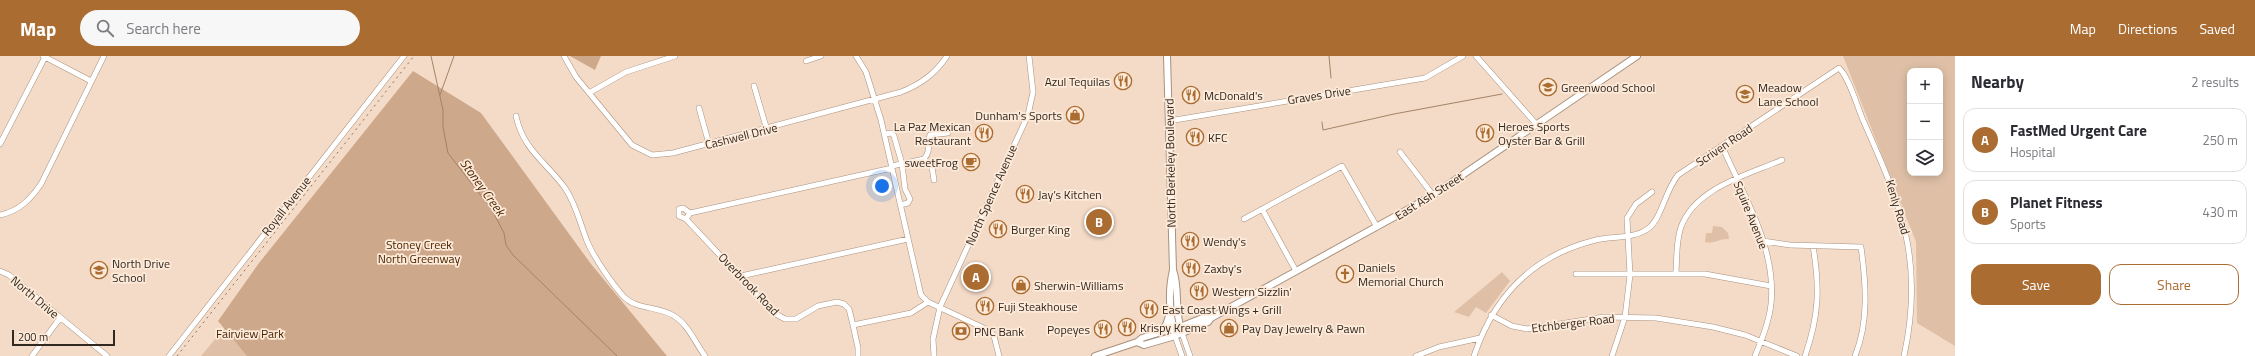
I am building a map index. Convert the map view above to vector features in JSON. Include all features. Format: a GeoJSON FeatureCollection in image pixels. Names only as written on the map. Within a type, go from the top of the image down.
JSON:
{"type":"FeatureCollection","features":[{"type":"Feature","properties":{"kind":"main road","name":"North Berkeley Boulevard"},"geometry":{"type":"LineString","coordinates":[[1168,56],[1173,270],[1171,280],[1171,310],[1175,336]]}},
{"type":"Feature","properties":{"kind":"main road","name":"East Ash Street"},"geometry":{"type":"LineString","coordinates":[[1137,342],[1144,346],[1175,336],[1181,330],[1205,317],[1211,318],[1433,195],[1637,56]]}},
{"type":"Feature","properties":{"kind":"main road","name":"North Berkeley Boulevard"},"geometry":{"type":"LineString","coordinates":[[1173,270],[1176,278],[1177,317],[1181,330]]}},
{"type":"Feature","properties":{"kind":"main road"},"geometry":{"type":"LineString","coordinates":[[1157,334],[1166,325],[1171,310]]}},
{"type":"Feature","properties":{"kind":"main road","name":"East Ash Street"},"geometry":{"type":"LineString","coordinates":[[1094,356],[1109,354],[1137,342],[1142,338],[1173,329],[1181,330]]}},
{"type":"Feature","properties":{"kind":"street"},"geometry":{"type":"LineString","coordinates":[[0,144],[44,56],[91,81]]}},
{"type":"Feature","properties":{"kind":"street"},"geometry":{"type":"LineString","coordinates":[[0,215],[16,210],[32,198],[41,184],[104,56]]}},
{"type":"Feature","properties":{"kind":"street","name":"Royall Avenue"},"geometry":{"type":"LineString","coordinates":[[168,356],[404,56]]}},
{"type":"Feature","properties":{"kind":"street","name":"Cashwell Drive"},"geometry":{"type":"LineString","coordinates":[[564,56],[576,77],[632,146],[642,152],[663,155],[767,130],[875,100],[918,85],[931,76],[947,56]]}},
{"type":"Feature","properties":{"kind":"street"},"geometry":{"type":"LineString","coordinates":[[589,93],[626,72],[656,58],[675,56]]}},
{"type":"Feature","properties":{"kind":"street"},"geometry":{"type":"LineString","coordinates":[[806,61],[821,56]]}},
{"type":"Feature","properties":{"kind":"street"},"geometry":{"type":"LineString","coordinates":[[856,56],[866,72],[875,100],[921,295],[928,302],[990,331],[994,336],[999,356]]}},
{"type":"Feature","properties":{"kind":"street","name":"North Spence Avenue"},"geometry":{"type":"LineString","coordinates":[[934,356],[933,339],[940,307],[1028,114],[1033,92],[1029,56]]}},
{"type":"Feature","properties":{"kind":"street","name":"Graves Drive"},"geometry":{"type":"LineString","coordinates":[[1169,121],[1425,78],[1463,56]]}},
{"type":"Feature","properties":{"kind":"street"},"geometry":{"type":"LineString","coordinates":[[1476,56],[1537,125]]}},
{"type":"Feature","properties":{"kind":"street","name":"Scriven Road"},"geometry":{"type":"LineString","coordinates":[[1480,338],[1491,315],[1507,292],[1519,280],[1545,260],[1573,247],[1596,240],[1638,233],[1649,228],[1657,218],[1670,186],[1678,175],[1839,68]]}},
{"type":"Feature","properties":{"kind":"street","name":"Kenly Road"},"geometry":{"type":"LineString","coordinates":[[1839,68],[1899,204],[1908,242],[1913,275],[1910,326],[1904,356]]}},
{"type":"Feature","properties":{"kind":"street"},"geometry":{"type":"LineString","coordinates":[[754,86],[767,130]]}},
{"type":"Feature","properties":{"kind":"street"},"geometry":{"type":"LineString","coordinates":[[699,108],[709,144]]}},
{"type":"Feature","properties":{"kind":"street"},"geometry":{"type":"LineString","coordinates":[[516,116],[526,142],[537,158],[564,187],[572,200],[588,243],[624,297],[642,306],[665,311],[674,315],[680,320],[706,356]]}},
{"type":"Feature","properties":{"kind":"street"},"geometry":{"type":"LineString","coordinates":[[690,213],[683,208],[679,209],[679,216],[686,219],[690,213],[892,168],[899,168],[902,164],[924,159],[930,151],[928,140],[930,135],[948,133]]}},
{"type":"Feature","properties":{"kind":"street"},"geometry":{"type":"LineString","coordinates":[[884,134],[894,134],[902,164],[905,188],[910,198],[908,203],[900,205]]}},
{"type":"Feature","properties":{"kind":"street","name":"Squire Avenue"},"geometry":{"type":"LineString","coordinates":[[1722,146],[1763,241],[1769,267],[1771,286],[1770,309],[1761,342],[1755,356]]}},
{"type":"Feature","properties":{"kind":"street"},"geometry":{"type":"LineString","coordinates":[[1400,152],[1433,195]]}},
{"type":"Feature","properties":{"kind":"street"},"geometry":{"type":"LineString","coordinates":[[924,159],[932,168],[934,180]]}},
{"type":"Feature","properties":{"kind":"street"},"geometry":{"type":"LineString","coordinates":[[1676,272],[1677,241],[1681,227],[1688,212],[1700,199],[1737,180],[1782,160]]}},
{"type":"Feature","properties":{"kind":"street"},"geometry":{"type":"LineString","coordinates":[[1244,219],[1342,166],[1377,227]]}},
{"type":"Feature","properties":{"kind":"street"},"geometry":{"type":"LineString","coordinates":[[1612,356],[1625,317],[1630,275],[1627,218],[1636,204],[1652,192]]}},
{"type":"Feature","properties":{"kind":"street"},"geometry":{"type":"LineString","coordinates":[[1262,209],[1296,271]]}},
{"type":"Feature","properties":{"kind":"street","name":"Overbrook Road"},"geometry":{"type":"LineString","coordinates":[[686,219],[774,313],[785,319],[796,319],[818,306],[837,302],[849,309],[858,348],[858,356]]}},
{"type":"Feature","properties":{"kind":"street"},"geometry":{"type":"LineString","coordinates":[[741,276],[908,239]]}},
{"type":"Feature","properties":{"kind":"street"},"geometry":{"type":"LineString","coordinates":[[1763,241],[1813,246],[1861,247],[1865,278],[1865,305],[1855,356]]}},
{"type":"Feature","properties":{"kind":"street"},"geometry":{"type":"LineString","coordinates":[[1806,356],[1814,330],[1818,307],[1817,274],[1813,246]]}},
{"type":"Feature","properties":{"kind":"street","name":"North Drive"},"geometry":{"type":"LineString","coordinates":[[0,271],[9,275],[104,355]]}},
{"type":"Feature","properties":{"kind":"street"},"geometry":{"type":"LineString","coordinates":[[1576,274],[1630,275],[1676,272],[1704,274],[1771,286]]}},
{"type":"Feature","properties":{"kind":"street"},"geometry":{"type":"LineString","coordinates":[[853,325],[911,313],[928,302]]}},
{"type":"Feature","properties":{"kind":"street","name":"Etchberger Road"},"geometry":{"type":"LineString","coordinates":[[1491,315],[1512,326],[1527,329],[1604,317],[1656,318],[1692,323],[1738,334],[1797,356]]}},
{"type":"Feature","properties":{"kind":"street"},"geometry":{"type":"LineString","coordinates":[[32,356],[60,318]]}},
{"type":"Feature","properties":{"kind":"street"},"geometry":{"type":"LineString","coordinates":[[1181,330],[1190,356]]}},
{"type":"Feature","properties":{"kind":"street"},"geometry":{"type":"LineString","coordinates":[[1175,336],[1182,356]]}},
{"type":"Feature","properties":{"kind":"street"},"geometry":{"type":"LineString","coordinates":[[1416,356],[1439,347],[1480,338]]}},
{"type":"Feature","properties":{"kind":"street"},"geometry":{"type":"LineString","coordinates":[[1474,356],[1480,338]]}},
{"type":"Feature","properties":{"kind":"green space"},"geometry":{"type":"Polygon","coordinates":[[[570,56],[601,56],[595,70],[570,56]]]}},
{"type":"Feature","properties":{"kind":"green space"},"geometry":{"type":"Polygon","coordinates":[[[1843,56],[1955,56],[1955,346],[1917,323],[1916,242],[1843,56]]]}},
{"type":"Feature","properties":{"kind":"green space","name":"Stoney Creek North Greenway"},"geometry":{"type":"Polygon","coordinates":[[[413,71],[481,113],[591,264],[667,356],[247,356],[218,321],[259,263],[413,71]]]}},
{"type":"Feature","properties":{"kind":"green space"},"geometry":{"type":"Polygon","coordinates":[[[1713,226],[1722,227],[1728,233],[1729,239],[1705,242],[1706,233],[1712,233],[1713,226]]]}},
{"type":"Feature","properties":{"kind":"green space"},"geometry":{"type":"Polygon","coordinates":[[[1502,272],[1510,281],[1486,313],[1476,307],[1469,317],[1454,312],[1502,272]]]}},
{"type":"Feature","properties":{"kind":"green space","name":"Fairview Park"},"geometry":{"type":"Polygon","coordinates":[[[248,300],[308,356],[201,356],[248,300]]]}},
{"type":"Feature","properties":{"kind":"waterway","name":"Stoney Creek"},"geometry":{"type":"LineString","coordinates":[[431,56],[443,110],[443,127],[448,153],[492,210],[504,233],[506,245],[513,255],[617,356]]}},
{"type":"Feature","properties":{"kind":"waterway"},"geometry":{"type":"LineString","coordinates":[[440,95],[454,56]]}},
{"type":"Feature","properties":{"kind":"waterway"},"geometry":{"type":"LineString","coordinates":[[1329,56],[1331,78]]}},
{"type":"Feature","properties":{"kind":"waterway"},"geometry":{"type":"LineString","coordinates":[[1322,122],[1323,130],[1394,114],[1502,94]]}},
{"type":"Feature","properties":{"kind":"railway"},"geometry":{"type":"LineString","coordinates":[[177,356],[414,56]]}},
{"type":"Feature","properties":{"kind":"place","name":"Azul Tequilas"},"geometry":{"type":"Point","coordinates":[1123,81]}},
{"type":"Feature","properties":{"kind":"place","name":"Greenwood School"},"geometry":{"type":"Point","coordinates":[1548,87]}},
{"type":"Feature","properties":{"kind":"place","name":"Meadow Lane School"},"geometry":{"type":"Point","coordinates":[1745,94]}},
{"type":"Feature","properties":{"kind":"place","name":"McDonald's"},"geometry":{"type":"Point","coordinates":[1191,95]}},
{"type":"Feature","properties":{"kind":"place","name":"Dunham's Sports"},"geometry":{"type":"Point","coordinates":[1075,115]}},
{"type":"Feature","properties":{"kind":"place","name":"La Paz Mexican Restaurant"},"geometry":{"type":"Point","coordinates":[984,133]}},
{"type":"Feature","properties":{"kind":"place","name":"Heroes Sports Oyster Bar & Grill"},"geometry":{"type":"Point","coordinates":[1485,133]}},
{"type":"Feature","properties":{"kind":"place","name":"KFC"},"geometry":{"type":"Point","coordinates":[1195,137]}},
{"type":"Feature","properties":{"kind":"place","name":"sweetFrog"},"geometry":{"type":"Point","coordinates":[971,162]}},
{"type":"Feature","properties":{"kind":"place","name":"Jay’s Kitchen"},"geometry":{"type":"Point","coordinates":[1025,194]}},
{"type":"Feature","properties":{"kind":"place","name":"Planet Fitness"},"geometry":{"type":"Point","coordinates":[1099,222]}},
{"type":"Feature","properties":{"kind":"place","name":"Burger King"},"geometry":{"type":"Point","coordinates":[998,229]}},
{"type":"Feature","properties":{"kind":"place","name":"Wendy's"},"geometry":{"type":"Point","coordinates":[1190,241]}},
{"type":"Feature","properties":{"kind":"place","name":"Zaxby's"},"geometry":{"type":"Point","coordinates":[1191,268]}},
{"type":"Feature","properties":{"kind":"place","name":"North Drive School"},"geometry":{"type":"Point","coordinates":[99,270]}},
{"type":"Feature","properties":{"kind":"place","name":"Daniels Memorial Church"},"geometry":{"type":"Point","coordinates":[1345,274]}},
{"type":"Feature","properties":{"kind":"place","name":"FastMed Urgent Care"},"geometry":{"type":"Point","coordinates":[976,277]}},
{"type":"Feature","properties":{"kind":"place","name":"Sherwin-Williams"},"geometry":{"type":"Point","coordinates":[1021,285]}},
{"type":"Feature","properties":{"kind":"place","name":"Western Sizzlin'"},"geometry":{"type":"Point","coordinates":[1199,291]}},
{"type":"Feature","properties":{"kind":"place","name":"Fuji Steakhouse"},"geometry":{"type":"Point","coordinates":[985,306]}},
{"type":"Feature","properties":{"kind":"place","name":"East Coast Wings + Grill"},"geometry":{"type":"Point","coordinates":[1149,309]}},
{"type":"Feature","properties":{"kind":"place","name":"Krispy Kreme"},"geometry":{"type":"Point","coordinates":[1127,327]}},
{"type":"Feature","properties":{"kind":"place","name":"Pay Day Jewelry & Pawn"},"geometry":{"type":"Point","coordinates":[1229,328]}},
{"type":"Feature","properties":{"kind":"place","name":"Popeyes"},"geometry":{"type":"Point","coordinates":[1103,329]}},
{"type":"Feature","properties":{"kind":"place","name":"PNC Bank"},"geometry":{"type":"Point","coordinates":[961,331]}}]}
